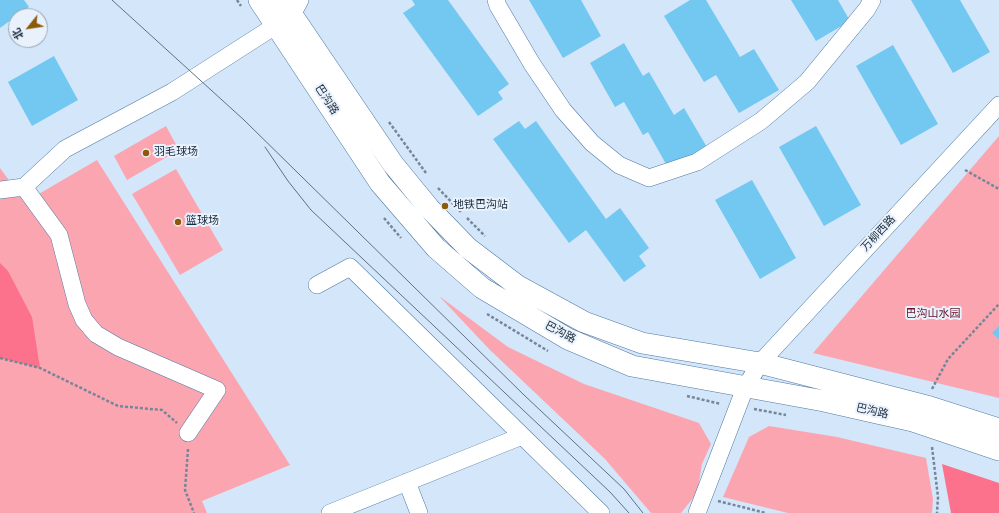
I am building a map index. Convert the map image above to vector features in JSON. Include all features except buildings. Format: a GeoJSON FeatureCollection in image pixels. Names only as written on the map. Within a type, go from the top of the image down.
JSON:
{"type":"FeatureCollection","features":[{"type":"Feature","properties":{"kind":"main road","name":"巴沟路"},"geometry":{"type":"LineString","coordinates":[[259,0],[288,10],[394,164],[429,208],[474,253],[518,286],[584,322],[642,343],[760,363],[930,407],[999,429]]}},
{"type":"Feature","properties":{"kind":"main road","name":"巴沟路"},"geometry":{"type":"LineString","coordinates":[[288,10],[380,182],[436,248],[482,288],[568,339],[632,366],[745,388],[824,401],[913,422],[999,450]]}},
{"type":"Feature","properties":{"kind":"street"},"geometry":{"type":"LineString","coordinates":[[496,0],[532,64],[563,110],[592,143],[619,165],[649,178],[697,162],[761,121],[807,82],[867,9],[872,0]]}},
{"type":"Feature","properties":{"kind":"street"},"geometry":{"type":"LineString","coordinates":[[1,188],[24,187],[65,149],[172,92],[288,10]]}},
{"type":"Feature","properties":{"kind":"street","name":"万柳西路"},"geometry":{"type":"LineString","coordinates":[[700,506],[745,388],[760,363],[999,105]]}},
{"type":"Feature","properties":{"kind":"street"},"geometry":{"type":"LineString","coordinates":[[24,187],[59,235],[77,304],[84,320],[96,334],[118,347],[217,390],[188,433]]}},
{"type":"Feature","properties":{"kind":"street"},"geometry":{"type":"LineString","coordinates":[[317,285],[350,267],[602,513]]}},
{"type":"Feature","properties":{"kind":"street"},"geometry":{"type":"LineString","coordinates":[[330,513],[522,436]]}},
{"type":"Feature","properties":{"kind":"street"},"geometry":{"type":"LineString","coordinates":[[407,482],[419,513]]}},
{"type":"Feature","properties":{"kind":"path"},"geometry":{"type":"LineString","coordinates":[[386,118],[429,176]]}},
{"type":"Feature","properties":{"kind":"path"},"geometry":{"type":"LineString","coordinates":[[965,170],[999,189]]}},
{"type":"Feature","properties":{"kind":"path"},"geometry":{"type":"LineString","coordinates":[[434,182],[489,239]]}},
{"type":"Feature","properties":{"kind":"path"},"geometry":{"type":"LineString","coordinates":[[932,389],[948,359],[999,304]]}},
{"type":"Feature","properties":{"kind":"path"},"geometry":{"type":"LineString","coordinates":[[0,358],[40,368],[118,406],[162,410],[188,433],[186,490],[194,513]]}},
{"type":"Feature","properties":{"kind":"path"},"geometry":{"type":"LineString","coordinates":[[925,387],[936,390]]}},
{"type":"Feature","properties":{"kind":"path"},"geometry":{"type":"LineString","coordinates":[[932,447],[938,497],[937,513]]}},
{"type":"Feature","properties":{"kind":"path"},"geometry":{"type":"LineString","coordinates":[[700,506],[766,513]]}},
{"type":"Feature","properties":{"kind":"green space","name":"羽毛球场"},"geometry":{"type":"Polygon","coordinates":[[[166,126],[179,150],[127,180],[114,156],[166,126]]]}},
{"type":"Feature","properties":{"kind":"green space","name":"巴沟山水园"},"geometry":{"type":"Polygon","coordinates":[[[999,136],[999,398],[813,353],[999,136]]]}},
{"type":"Feature","properties":{"kind":"green space"},"geometry":{"type":"Polygon","coordinates":[[[97,160],[290,465],[202,501],[207,513],[0,513],[0,168],[25,202],[97,160]]]}},
{"type":"Feature","properties":{"kind":"green space","name":"篮球场"},"geometry":{"type":"Polygon","coordinates":[[[176,169],[223,250],[180,275],[132,194],[176,169]]]}},
{"type":"Feature","properties":{"kind":"green space"},"geometry":{"type":"Polygon","coordinates":[[[439,296],[508,347],[584,384],[699,423],[711,444],[702,464],[697,493],[681,513],[651,513],[605,459],[490,350],[439,296]]]}},
{"type":"Feature","properties":{"kind":"green space"},"geometry":{"type":"Polygon","coordinates":[[[769,426],[837,437],[926,458],[933,499],[932,513],[788,513],[723,497],[749,437],[769,426]]]}},
{"type":"Feature","properties":{"kind":"shaded area"},"geometry":{"type":"Polygon","coordinates":[[[0,263],[8,271],[32,317],[40,368],[0,358],[0,263]]]}},
{"type":"Feature","properties":{"kind":"shaded area"},"geometry":{"type":"Polygon","coordinates":[[[942,464],[999,483],[999,513],[951,513],[942,464]]]}},
{"type":"Feature","properties":{"kind":"tram line"},"geometry":{"type":"LineString","coordinates":[[112,0],[244,120],[524,395],[624,489],[643,513]]}},
{"type":"Feature","properties":{"kind":"tram line"},"geometry":{"type":"LineString","coordinates":[[265,147],[288,181],[311,210],[610,492],[629,513]]}},
{"type":"Feature","properties":{"kind":"place","name":"羽毛球场"},"geometry":{"type":"Point","coordinates":[146,153]}},
{"type":"Feature","properties":{"kind":"place","name":"地铁巴沟站"},"geometry":{"type":"Point","coordinates":[445,206]}},
{"type":"Feature","properties":{"kind":"place","name":"篮球场"},"geometry":{"type":"Point","coordinates":[178,222]}}]}
